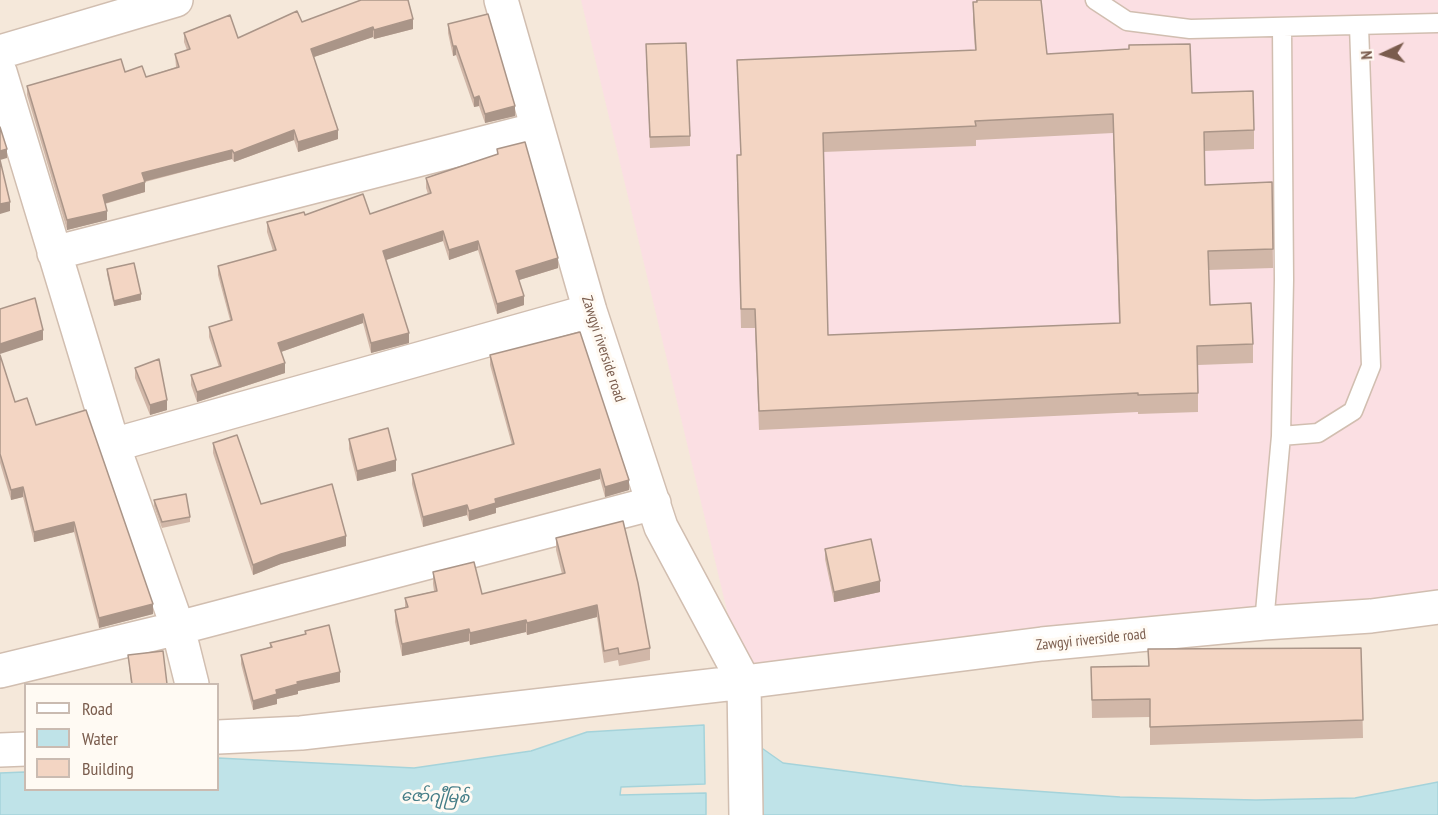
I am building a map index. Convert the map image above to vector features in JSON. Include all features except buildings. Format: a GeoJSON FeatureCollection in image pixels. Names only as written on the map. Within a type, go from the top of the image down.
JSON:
{"type":"FeatureCollection","features":[{"type":"Feature","properties":{"kind":"street"},"geometry":{"type":"LineString","coordinates":[[0,52],[176,0]]}},
{"type":"Feature","properties":{"kind":"street","name":"Zawgyi riverside road"},"geometry":{"type":"LineString","coordinates":[[501,0],[590,311],[661,527],[744,682],[746,815]]}},
{"type":"Feature","properties":{"kind":"street"},"geometry":{"type":"LineString","coordinates":[[0,72],[113,445],[178,628],[192,683]]}},
{"type":"Feature","properties":{"kind":"street"},"geometry":{"type":"LineString","coordinates":[[54,253],[538,129]]}},
{"type":"Feature","properties":{"kind":"street"},"geometry":{"type":"LineString","coordinates":[[113,445],[590,311]]}},
{"type":"Feature","properties":{"kind":"street"},"geometry":{"type":"LineString","coordinates":[[0,671],[178,628],[654,503]]}},
{"type":"Feature","properties":{"kind":"street","name":"Zawgyi riverside road"},"geometry":{"type":"LineString","coordinates":[[744,682],[1042,644],[1264,623],[1371,616],[1438,607]]}},
{"type":"Feature","properties":{"kind":"street"},"geometry":{"type":"LineString","coordinates":[[219,737],[301,733],[744,682]]}},
{"type":"Feature","properties":{"kind":"street"},"geometry":{"type":"LineString","coordinates":[[0,750],[24,749]]}},
{"type":"Feature","properties":{"kind":"lane"},"geometry":{"type":"LineString","coordinates":[[1095,0],[1127,21],[1190,29],[1438,23]]}},
{"type":"Feature","properties":{"kind":"lane"},"geometry":{"type":"LineString","coordinates":[[1281,436],[1318,433],[1353,411],[1371,366],[1359,26]]}},
{"type":"Feature","properties":{"kind":"lane"},"geometry":{"type":"LineString","coordinates":[[1264,623],[1281,436],[1284,280],[1282,28]]}},
{"type":"Feature","properties":{"kind":"shaded area"},"geometry":{"type":"Polygon","coordinates":[[[0,0],[1438,0],[1438,815],[0,815],[0,0]]]}},
{"type":"Feature","properties":{"kind":"shaded area"},"geometry":{"type":"Polygon","coordinates":[[[581,0],[1438,0],[1438,605],[744,682],[581,0]]]}},
{"type":"Feature","properties":{"kind":"water","name":"ဇော်ဂျီမြစ်"},"geometry":{"type":"Polygon","coordinates":[[[704,725],[705,784],[621,787],[620,795],[706,793],[706,815],[0,815],[0,773],[24,772],[24,791],[219,791],[219,758],[414,768],[531,751],[587,732],[704,725]]]}},
{"type":"Feature","properties":{"kind":"water"},"geometry":{"type":"Polygon","coordinates":[[[729,725],[783,763],[962,786],[1120,797],[1256,800],[1355,798],[1438,782],[1438,815],[733,815],[729,725]]]}}]}
